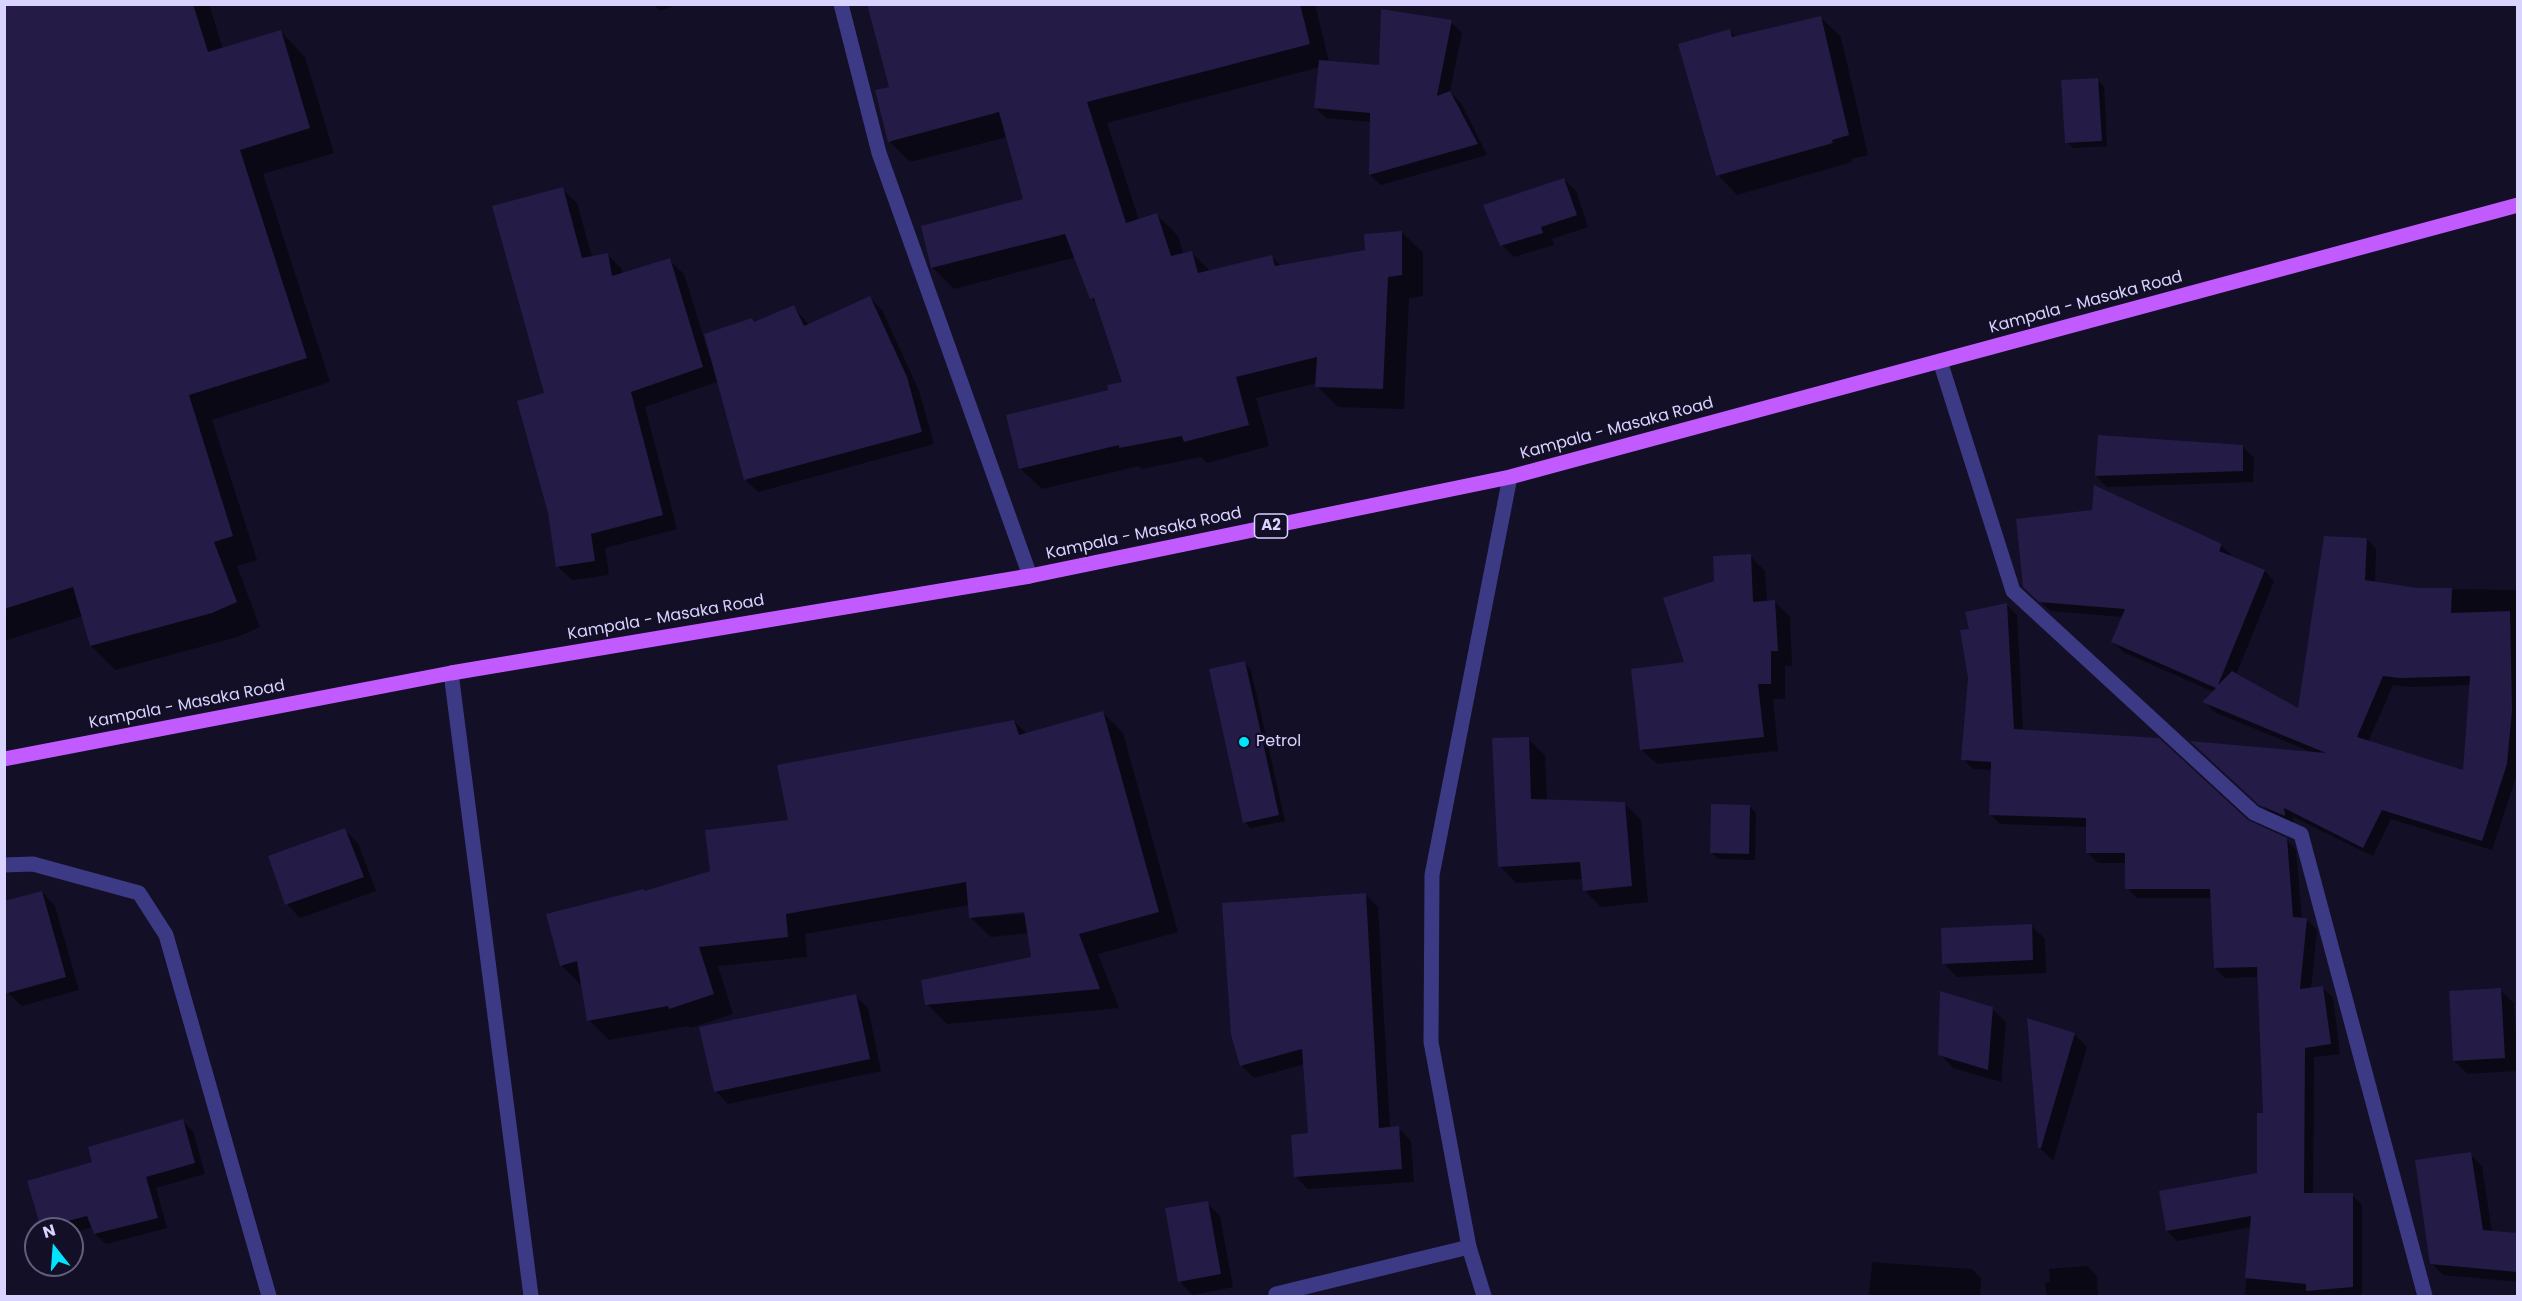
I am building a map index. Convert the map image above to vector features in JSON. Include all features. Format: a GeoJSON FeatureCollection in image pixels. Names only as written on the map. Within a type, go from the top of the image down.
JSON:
{"type":"FeatureCollection","features":[{"type":"Feature","properties":{"kind":"main road","name":"Kampala - Masaka Road"},"geometry":{"type":"LineString","coordinates":[[4,759],[451,673],[1030,576],[1510,477],[2517,205]]}},
{"type":"Feature","properties":{"kind":"street"},"geometry":{"type":"LineString","coordinates":[[841,4],[879,153],[1030,576]]}},
{"type":"Feature","properties":{"kind":"street"},"geometry":{"type":"LineString","coordinates":[[1940,361],[2013,591],[2254,813],[2301,834],[2426,1296]]}},
{"type":"Feature","properties":{"kind":"street"},"geometry":{"type":"LineString","coordinates":[[1484,1296],[1469,1247],[1431,1042],[1432,875],[1510,477]]}},
{"type":"Feature","properties":{"kind":"street"},"geometry":{"type":"LineString","coordinates":[[451,673],[531,1296]]}},
{"type":"Feature","properties":{"kind":"street"},"geometry":{"type":"LineString","coordinates":[[4,865],[33,864],[139,893],[166,935],[269,1296]]}},
{"type":"Feature","properties":{"kind":"street"},"geometry":{"type":"LineString","coordinates":[[1276,1294],[1469,1247]]}},
{"type":"Feature","properties":{"kind":"building"},"geometry":{"type":"Polygon","coordinates":[[[4,4],[193,4],[208,52],[281,30],[310,128],[240,150],[307,358],[189,395],[233,536],[214,542],[237,602],[212,613],[90,646],[73,587],[4,609],[4,4]]]}},
{"type":"Feature","properties":{"kind":"building"},"geometry":{"type":"Polygon","coordinates":[[[867,4],[1300,4],[1310,44],[1087,102],[1126,223],[1157,213],[1171,256],[1192,251],[1198,273],[1272,255],[1275,266],[1365,250],[1364,234],[1402,231],[1402,275],[1388,277],[1383,389],[1315,387],[1317,357],[1236,377],[1249,425],[1184,442],[1182,436],[1119,448],[1119,445],[1019,469],[1006,415],[1108,390],[1107,385],[1122,382],[1094,298],[1090,299],[1065,234],[931,268],[921,226],[1023,199],[999,112],[888,142],[875,90],[889,87],[867,4]]]}},
{"type":"Feature","properties":{"kind":"building"},"geometry":{"type":"Polygon","coordinates":[[[1381,9],[1452,20],[1437,96],[1450,91],[1478,144],[1369,175],[1370,113],[1314,108],[1319,60],[1379,65],[1381,9]]]}},
{"type":"Feature","properties":{"kind":"building"},"geometry":{"type":"Polygon","coordinates":[[[1821,16],[1849,135],[1832,140],[1833,143],[1716,176],[1678,44],[1730,29],[1732,37],[1821,16]]]}},
{"type":"Feature","properties":{"kind":"building"},"geometry":{"type":"Polygon","coordinates":[[[2098,78],[2102,141],[2065,143],[2061,80],[2098,78]]]}},
{"type":"Feature","properties":{"kind":"building"},"geometry":{"type":"Polygon","coordinates":[[[1564,178],[1577,215],[1541,227],[1543,233],[1500,246],[1483,205],[1564,178]]]}},
{"type":"Feature","properties":{"kind":"building"},"geometry":{"type":"Polygon","coordinates":[[[563,187],[582,258],[608,253],[612,276],[670,258],[703,367],[631,392],[663,515],[591,534],[595,561],[556,567],[548,513],[517,401],[544,393],[492,206],[563,187]]]}},
{"type":"Feature","properties":{"kind":"building"},"geometry":{"type":"Polygon","coordinates":[[[870,296],[907,377],[922,432],[744,480],[704,334],[752,318],[754,322],[794,305],[804,326],[870,296]]]}},
{"type":"Feature","properties":{"kind":"building"},"geometry":{"type":"Polygon","coordinates":[[[2098,435],[2243,445],[2243,471],[2095,476],[2098,435]]]}},
{"type":"Feature","properties":{"kind":"building"},"geometry":{"type":"Polygon","coordinates":[[[2094,485],[2222,544],[2219,551],[2265,570],[2218,685],[2232,671],[2298,708],[2324,536],[2367,538],[2365,580],[2418,588],[2452,588],[2451,613],[2510,611],[2512,710],[2507,764],[2482,841],[2382,810],[2363,848],[2284,808],[2285,816],[2259,805],[2190,741],[2326,753],[2202,702],[2216,688],[2111,642],[2125,609],[2039,602],[2023,587],[2016,519],[2092,510],[2094,485]],[[2383,676],[2357,737],[2463,770],[2470,676],[2400,678],[2383,676]]]}},
{"type":"Feature","properties":{"kind":"building"},"geometry":{"type":"Polygon","coordinates":[[[1751,554],[1753,602],[1775,600],[1778,651],[1771,651],[1771,684],[1758,684],[1764,737],[1640,750],[1631,669],[1684,662],[1663,598],[1714,581],[1713,556],[1751,554]]]}},
{"type":"Feature","properties":{"kind":"building"},"geometry":{"type":"Polygon","coordinates":[[[2007,603],[2014,729],[2159,738],[2248,820],[2287,838],[2293,917],[2307,918],[2300,989],[2323,986],[2331,1044],[2305,1048],[2304,1193],[2353,1193],[2353,1287],[2306,1291],[2306,1284],[2245,1278],[2251,1216],[2166,1231],[2159,1191],[2257,1173],[2257,1113],[2263,1113],[2257,967],[2214,968],[2210,889],[2125,889],[2125,853],[2086,853],[2086,818],[1989,815],[1991,762],[1961,760],[1968,678],[1960,630],[1969,629],[1965,612],[2007,603]]]}},
{"type":"Feature","properties":{"kind":"building","name":"Petrol"},"geometry":{"type":"Polygon","coordinates":[[[1245,661],[1279,815],[1243,823],[1209,669],[1245,661]]]}},
{"type":"Feature","properties":{"kind":"building"},"geometry":{"type":"Polygon","coordinates":[[[1103,711],[1159,912],[1079,934],[1100,989],[925,1005],[921,980],[1031,957],[1024,912],[969,918],[966,882],[786,914],[788,937],[699,947],[714,994],[669,1009],[668,1006],[587,1021],[577,961],[560,966],[546,914],[644,889],[645,891],[710,871],[705,830],[788,820],[777,765],[1014,720],[1019,735],[1103,711]]]}},
{"type":"Feature","properties":{"kind":"building"},"geometry":{"type":"Polygon","coordinates":[[[1529,737],[1531,799],[1625,802],[1632,886],[1583,891],[1580,862],[1498,867],[1492,738],[1529,737]]]}},
{"type":"Feature","properties":{"kind":"building"},"geometry":{"type":"Polygon","coordinates":[[[1711,804],[1750,805],[1749,854],[1710,853],[1711,804]]]}},
{"type":"Feature","properties":{"kind":"building"},"geometry":{"type":"Polygon","coordinates":[[[345,828],[364,877],[285,905],[268,856],[345,828]]]}},
{"type":"Feature","properties":{"kind":"building"},"geometry":{"type":"Polygon","coordinates":[[[42,891],[66,977],[4,994],[4,901],[42,891]]]}},
{"type":"Feature","properties":{"kind":"building"},"geometry":{"type":"Polygon","coordinates":[[[1366,893],[1379,1128],[1399,1126],[1402,1169],[1294,1177],[1291,1135],[1308,1133],[1302,1049],[1240,1066],[1231,1035],[1222,903],[1366,893]]]}},
{"type":"Feature","properties":{"kind":"building"},"geometry":{"type":"Polygon","coordinates":[[[2032,924],[2033,960],[1942,964],[1941,928],[2032,924]]]}},
{"type":"Feature","properties":{"kind":"building"},"geometry":{"type":"Polygon","coordinates":[[[2501,988],[2505,1058],[2453,1061],[2449,991],[2501,988]]]}},
{"type":"Feature","properties":{"kind":"building"},"geometry":{"type":"Polygon","coordinates":[[[1940,991],[1993,1007],[1988,1070],[1938,1055],[1940,991]]]}},
{"type":"Feature","properties":{"kind":"building"},"geometry":{"type":"Polygon","coordinates":[[[856,994],[870,1059],[714,1092],[699,1027],[856,994]]]}},
{"type":"Feature","properties":{"kind":"building"},"geometry":{"type":"Polygon","coordinates":[[[2027,1018],[2075,1033],[2041,1148],[2038,1148],[2027,1018]]]}},
{"type":"Feature","properties":{"kind":"building"},"geometry":{"type":"Polygon","coordinates":[[[183,1119],[195,1163],[146,1177],[158,1218],[94,1234],[87,1216],[38,1217],[27,1181],[92,1162],[88,1147],[183,1119]]]}},
{"type":"Feature","properties":{"kind":"building"},"geometry":{"type":"Polygon","coordinates":[[[2471,1152],[2483,1230],[2517,1233],[2517,1272],[2430,1264],[2415,1160],[2471,1152]]]}},
{"type":"Feature","properties":{"kind":"building"},"geometry":{"type":"Polygon","coordinates":[[[1208,1201],[1221,1274],[1178,1282],[1165,1208],[1208,1201]]]}},
{"type":"Feature","properties":{"kind":"place","name":"Petrol"},"geometry":{"type":"Point","coordinates":[1244,742]}}]}
